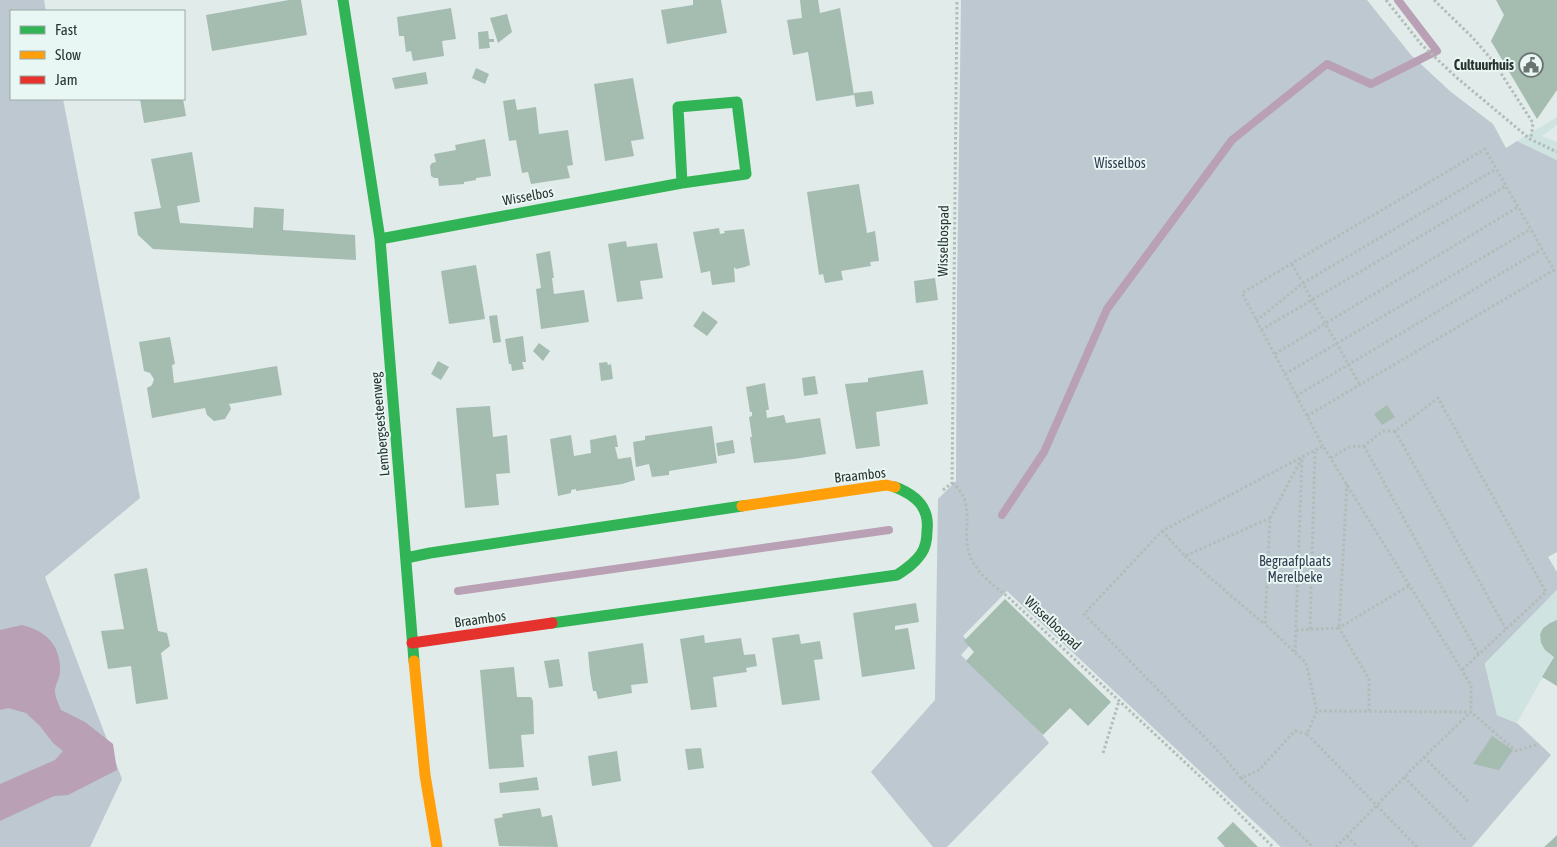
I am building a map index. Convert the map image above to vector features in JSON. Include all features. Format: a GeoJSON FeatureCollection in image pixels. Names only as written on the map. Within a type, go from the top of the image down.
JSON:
{"type":"FeatureCollection","features":[{"type":"Feature","properties":{"kind":"street","name":"Lembergsesteenweg"},"geometry":{"type":"LineString","coordinates":[[342,0],[380,239],[412,644],[425,776],[437,847]]}},
{"type":"Feature","properties":{"kind":"street","name":"Wisselbos"},"geometry":{"type":"LineString","coordinates":[[380,239],[682,183],[746,174],[737,102],[678,107],[682,183]]}},
{"type":"Feature","properties":{"kind":"street","name":"Braambos"},"geometry":{"type":"LineString","coordinates":[[406,558],[886,485],[899,488],[912,495],[922,504],[928,514],[929,525],[925,547],[911,565],[897,575],[412,644]]}},
{"type":"Feature","properties":{"kind":"path","name":"Wisselbospad"},"geometry":{"type":"LineString","coordinates":[[957,0],[952,482],[959,488],[965,500],[969,554],[974,565],[997,588],[1221,796],[1273,847]]}},
{"type":"Feature","properties":{"kind":"path"},"geometry":{"type":"LineString","coordinates":[[1386,0],[1421,44],[1456,77],[1530,139],[1557,152]]}},
{"type":"Feature","properties":{"kind":"path"},"geometry":{"type":"LineString","coordinates":[[1434,0],[1474,38],[1493,61],[1533,123],[1530,139]]}},
{"type":"Feature","properties":{"kind":"path"},"geometry":{"type":"LineString","coordinates":[[1307,416],[1554,270],[1485,149],[1242,294],[1256,321],[1323,446],[1471,685],[1471,712],[1336,847]]}},
{"type":"Feature","properties":{"kind":"path"},"geometry":{"type":"LineString","coordinates":[[1256,321],[1303,283],[1496,168]]}},
{"type":"Feature","properties":{"kind":"path"},"geometry":{"type":"LineString","coordinates":[[1261,330],[1506,186]]}},
{"type":"Feature","properties":{"kind":"path"},"geometry":{"type":"LineString","coordinates":[[1274,354],[1518,207]]}},
{"type":"Feature","properties":{"kind":"path"},"geometry":{"type":"LineString","coordinates":[[1285,374],[1530,229]]}},
{"type":"Feature","properties":{"kind":"path"},"geometry":{"type":"LineString","coordinates":[[1296,396],[1542,249]]}},
{"type":"Feature","properties":{"kind":"path"},"geometry":{"type":"LineString","coordinates":[[1292,264],[1360,384]]}},
{"type":"Feature","properties":{"kind":"path"},"geometry":{"type":"LineString","coordinates":[[1331,458],[1349,447],[1364,446],[1383,432],[1395,431],[1438,398],[1546,592],[1462,670]]}},
{"type":"Feature","properties":{"kind":"path"},"geometry":{"type":"LineString","coordinates":[[1395,431],[1506,629]]}},
{"type":"Feature","properties":{"kind":"path"},"geometry":{"type":"LineString","coordinates":[[1313,847],[1241,778],[1223,756],[1084,614],[1162,531],[1323,446]]}},
{"type":"Feature","properties":{"kind":"path"},"geometry":{"type":"LineString","coordinates":[[1364,446],[1479,655]]}},
{"type":"Feature","properties":{"kind":"path"},"geometry":{"type":"LineString","coordinates":[[1310,629],[1315,451]]}},
{"type":"Feature","properties":{"kind":"path"},"geometry":{"type":"LineString","coordinates":[[1265,624],[1270,518],[1302,458]]}},
{"type":"Feature","properties":{"kind":"path"},"geometry":{"type":"LineString","coordinates":[[1295,652],[1302,458]]}},
{"type":"Feature","properties":{"kind":"path"},"geometry":{"type":"LineString","coordinates":[[941,493],[952,482]]}},
{"type":"Feature","properties":{"kind":"path"},"geometry":{"type":"LineString","coordinates":[[1346,484],[1339,628],[1369,679],[1369,711]]}},
{"type":"Feature","properties":{"kind":"path"},"geometry":{"type":"LineString","coordinates":[[1185,556],[1270,518]]}},
{"type":"Feature","properties":{"kind":"path"},"geometry":{"type":"LineString","coordinates":[[1162,531],[1185,556],[1265,624],[1306,663],[1317,711],[1307,734]]}},
{"type":"Feature","properties":{"kind":"path"},"geometry":{"type":"LineString","coordinates":[[1296,630],[1339,628],[1410,585]]}},
{"type":"Feature","properties":{"kind":"path"},"geometry":{"type":"LineString","coordinates":[[1103,753],[1119,701]]}},
{"type":"Feature","properties":{"kind":"path"},"geometry":{"type":"LineString","coordinates":[[1317,711],[1471,712],[1516,751],[1539,744]]}},
{"type":"Feature","properties":{"kind":"path"},"geometry":{"type":"LineString","coordinates":[[1241,778],[1259,770],[1295,732],[1307,734],[1417,847]]}},
{"type":"Feature","properties":{"kind":"path"},"geometry":{"type":"LineString","coordinates":[[1424,757],[1470,803]]}},
{"type":"Feature","properties":{"kind":"path"},"geometry":{"type":"LineString","coordinates":[[1404,777],[1466,840]]}},
{"type":"Feature","properties":{"kind":"path"},"geometry":{"type":"LineString","coordinates":[[1347,836],[1358,847]]}},
{"type":"Feature","properties":{"kind":"green space"},"geometry":{"type":"Polygon","coordinates":[[[0,0],[44,0],[46,10],[10,10],[10,100],[63,100],[140,498],[45,577],[122,779],[90,847],[0,847],[0,0]]]}},
{"type":"Feature","properties":{"kind":"green space","name":"Begraafplaats Merelbeke"},"geometry":{"type":"Polygon","coordinates":[[[961,0],[1367,0],[1411,55],[1451,92],[1493,124],[1506,148],[1517,141],[1557,160],[1557,552],[1548,557],[1557,572],[1557,590],[1485,664],[1497,715],[1517,723],[1551,755],[1472,847],[1281,847],[1007,591],[963,636],[971,644],[961,655],[1049,743],[947,847],[933,847],[871,772],[935,700],[938,499],[956,481],[961,0]]]}},
{"type":"Feature","properties":{"kind":"shaded area"},"geometry":{"type":"Polygon","coordinates":[[[1557,117],[1557,125],[1542,136],[1557,142],[1557,160],[1517,141],[1557,117]]]}},
{"type":"Feature","properties":{"kind":"shaded area"},"geometry":{"type":"Polygon","coordinates":[[[1557,590],[1557,620],[1543,627],[1540,634],[1541,643],[1545,650],[1554,657],[1517,723],[1497,715],[1485,663],[1557,590]]]}},
{"type":"Feature","properties":{"kind":"shaded area"},"geometry":{"type":"Polygon","coordinates":[[[22,625],[45,635],[55,647],[60,662],[60,672],[55,693],[61,710],[85,722],[113,744],[117,770],[68,795],[54,796],[0,821],[0,784],[55,760],[63,751],[53,743],[40,726],[26,713],[8,708],[0,710],[0,630],[22,625]]]}},
{"type":"Feature","properties":{"kind":"building"},"geometry":{"type":"Polygon","coordinates":[[[289,0],[301,0],[307,35],[212,51],[206,15],[289,0]]]}},
{"type":"Feature","properties":{"kind":"building"},"geometry":{"type":"Polygon","coordinates":[[[693,0],[721,0],[727,33],[667,44],[661,10],[693,5],[693,0]]]}},
{"type":"Feature","properties":{"kind":"building"},"geometry":{"type":"Polygon","coordinates":[[[800,0],[818,0],[820,13],[840,8],[854,95],[816,101],[808,52],[793,55],[787,20],[802,18],[800,0]]]}},
{"type":"Feature","properties":{"kind":"building","name":"Cultuurhuis"},"geometry":{"type":"Polygon","coordinates":[[[1496,0],[1557,0],[1557,90],[1537,119],[1491,41],[1504,15],[1496,0]]]}},
{"type":"Feature","properties":{"kind":"building"},"geometry":{"type":"Polygon","coordinates":[[[451,8],[456,39],[442,41],[444,56],[413,61],[411,51],[406,52],[404,36],[399,36],[397,17],[451,8]]]}},
{"type":"Feature","properties":{"kind":"building"},"geometry":{"type":"Polygon","coordinates":[[[507,14],[512,32],[498,43],[490,18],[507,14]]]}},
{"type":"Feature","properties":{"kind":"building"},"geometry":{"type":"Polygon","coordinates":[[[488,31],[489,39],[494,39],[494,42],[489,42],[490,48],[479,49],[478,32],[488,31]]]}},
{"type":"Feature","properties":{"kind":"building"},"geometry":{"type":"Polygon","coordinates":[[[476,68],[489,74],[485,84],[472,78],[476,68]]]}},
{"type":"Feature","properties":{"kind":"building"},"geometry":{"type":"Polygon","coordinates":[[[426,72],[428,84],[395,89],[392,78],[426,72]]]}},
{"type":"Feature","properties":{"kind":"building"},"geometry":{"type":"Polygon","coordinates":[[[633,78],[644,139],[631,141],[634,156],[605,161],[594,84],[633,78]]]}},
{"type":"Feature","properties":{"kind":"building"},"geometry":{"type":"Polygon","coordinates":[[[872,91],[874,104],[856,107],[854,93],[872,91]]]}},
{"type":"Feature","properties":{"kind":"building"},"geometry":{"type":"Polygon","coordinates":[[[515,99],[517,110],[536,107],[539,134],[568,130],[573,165],[567,166],[570,178],[531,184],[528,172],[522,173],[516,140],[509,141],[503,101],[515,99]]]}},
{"type":"Feature","properties":{"kind":"building"},"geometry":{"type":"Polygon","coordinates":[[[140,100],[183,100],[186,116],[144,123],[140,100]]]}},
{"type":"Feature","properties":{"kind":"building"},"geometry":{"type":"Polygon","coordinates":[[[485,139],[491,176],[476,178],[476,180],[464,182],[464,184],[439,186],[438,178],[431,176],[430,166],[436,162],[434,154],[456,150],[455,145],[485,139]]]}},
{"type":"Feature","properties":{"kind":"building"},"geometry":{"type":"Polygon","coordinates":[[[192,152],[200,202],[177,206],[180,223],[253,228],[254,207],[284,209],[283,230],[355,235],[356,260],[153,249],[138,235],[134,212],[161,208],[151,159],[192,152]]]}},
{"type":"Feature","properties":{"kind":"building"},"geometry":{"type":"Polygon","coordinates":[[[859,184],[867,233],[875,231],[879,261],[870,262],[871,266],[841,271],[843,280],[825,283],[823,274],[819,275],[807,192],[859,184]]]}},
{"type":"Feature","properties":{"kind":"building"},"geometry":{"type":"Polygon","coordinates":[[[719,228],[720,234],[725,233],[724,231],[744,229],[750,265],[736,269],[734,267],[735,282],[712,285],[710,271],[701,273],[693,232],[719,228]]]}},
{"type":"Feature","properties":{"kind":"building"},"geometry":{"type":"Polygon","coordinates":[[[626,241],[627,247],[657,243],[663,278],[640,281],[643,299],[617,302],[608,244],[626,241]]]}},
{"type":"Feature","properties":{"kind":"building"},"geometry":{"type":"Polygon","coordinates":[[[550,251],[554,294],[584,290],[589,322],[541,329],[536,289],[541,288],[536,254],[550,251]]]}},
{"type":"Feature","properties":{"kind":"building"},"geometry":{"type":"Polygon","coordinates":[[[476,265],[485,319],[449,324],[441,271],[476,265]]]}},
{"type":"Feature","properties":{"kind":"building"},"geometry":{"type":"Polygon","coordinates":[[[935,278],[938,300],[916,303],[914,281],[935,278]]]}},
{"type":"Feature","properties":{"kind":"building"},"geometry":{"type":"Polygon","coordinates":[[[703,311],[718,322],[707,336],[693,326],[703,311]]]}},
{"type":"Feature","properties":{"kind":"building"},"geometry":{"type":"Polygon","coordinates":[[[497,315],[501,342],[493,343],[489,316],[497,315]]]}},
{"type":"Feature","properties":{"kind":"building"},"geometry":{"type":"Polygon","coordinates":[[[523,336],[526,362],[522,362],[524,369],[512,371],[505,339],[523,336]]]}},
{"type":"Feature","properties":{"kind":"building"},"geometry":{"type":"Polygon","coordinates":[[[170,337],[175,364],[172,365],[174,383],[277,366],[282,395],[229,404],[231,409],[225,419],[214,421],[207,415],[205,408],[152,418],[147,388],[152,385],[154,379],[150,373],[144,371],[139,342],[170,337]]]}},
{"type":"Feature","properties":{"kind":"building"},"geometry":{"type":"Polygon","coordinates":[[[539,343],[550,351],[543,361],[533,351],[539,343]]]}},
{"type":"Feature","properties":{"kind":"building"},"geometry":{"type":"Polygon","coordinates":[[[438,361],[449,367],[441,380],[431,374],[438,361]]]}},
{"type":"Feature","properties":{"kind":"building"},"geometry":{"type":"Polygon","coordinates":[[[607,362],[608,365],[611,364],[613,379],[601,381],[599,363],[607,362]]]}},
{"type":"Feature","properties":{"kind":"building"},"geometry":{"type":"Polygon","coordinates":[[[923,370],[928,404],[876,412],[880,446],[856,449],[845,384],[868,382],[868,378],[923,370]]]}},
{"type":"Feature","properties":{"kind":"building"},"geometry":{"type":"Polygon","coordinates":[[[815,376],[818,394],[804,396],[802,378],[815,376]]]}},
{"type":"Feature","properties":{"kind":"building"},"geometry":{"type":"Polygon","coordinates":[[[765,383],[769,410],[766,410],[767,418],[784,415],[786,423],[820,418],[826,454],[754,463],[749,417],[752,416],[752,412],[750,412],[746,387],[765,383]]]}},
{"type":"Feature","properties":{"kind":"building"},"geometry":{"type":"Polygon","coordinates":[[[1387,405],[1395,417],[1382,425],[1374,414],[1387,405]]]}},
{"type":"Feature","properties":{"kind":"building"},"geometry":{"type":"Polygon","coordinates":[[[490,406],[493,437],[507,435],[510,473],[496,474],[499,505],[465,508],[456,408],[490,406]]]}},
{"type":"Feature","properties":{"kind":"building"},"geometry":{"type":"Polygon","coordinates":[[[712,426],[717,463],[669,471],[669,475],[652,477],[649,464],[636,467],[633,442],[645,440],[645,436],[712,426]]]}},
{"type":"Feature","properties":{"kind":"building"},"geometry":{"type":"Polygon","coordinates":[[[571,435],[574,456],[591,453],[590,440],[616,435],[618,447],[615,447],[618,459],[631,457],[635,480],[622,484],[576,491],[576,489],[571,490],[571,493],[558,496],[550,439],[571,435]]]}},
{"type":"Feature","properties":{"kind":"building"},"geometry":{"type":"Polygon","coordinates":[[[733,440],[735,453],[718,456],[716,443],[733,440]]]}},
{"type":"Feature","properties":{"kind":"building"},"geometry":{"type":"Polygon","coordinates":[[[147,568],[158,631],[167,633],[170,646],[161,653],[168,699],[136,704],[131,666],[108,669],[101,631],[124,629],[114,574],[147,568]]]}},
{"type":"Feature","properties":{"kind":"building"},"geometry":{"type":"Polygon","coordinates":[[[1005,599],[1111,702],[1088,726],[1070,708],[1043,735],[966,661],[974,652],[964,641],[1005,599]]]}},
{"type":"Feature","properties":{"kind":"building"},"geometry":{"type":"Polygon","coordinates":[[[916,603],[919,622],[895,626],[895,630],[908,628],[915,669],[862,677],[853,613],[916,603]]]}},
{"type":"Feature","properties":{"kind":"building"},"geometry":{"type":"Polygon","coordinates":[[[1557,620],[1557,686],[1542,677],[1554,657],[1545,650],[1541,643],[1540,634],[1543,628],[1557,620]]]}},
{"type":"Feature","properties":{"kind":"building"},"geometry":{"type":"Polygon","coordinates":[[[799,634],[801,644],[820,641],[823,659],[814,660],[820,700],[782,705],[772,638],[799,634]]]}},
{"type":"Feature","properties":{"kind":"building"},"geometry":{"type":"Polygon","coordinates":[[[704,635],[705,643],[741,638],[744,655],[755,654],[757,666],[746,668],[747,672],[713,677],[717,707],[691,710],[680,639],[704,635]]]}},
{"type":"Feature","properties":{"kind":"building"},"geometry":{"type":"Polygon","coordinates":[[[643,643],[648,683],[631,685],[632,693],[598,699],[596,691],[593,691],[588,652],[643,643]]]}},
{"type":"Feature","properties":{"kind":"building"},"geometry":{"type":"Polygon","coordinates":[[[559,659],[563,686],[549,688],[544,661],[559,659]]]}},
{"type":"Feature","properties":{"kind":"building"},"geometry":{"type":"Polygon","coordinates":[[[514,667],[517,697],[531,697],[533,701],[534,734],[521,735],[524,767],[489,769],[480,670],[514,667]]]}},
{"type":"Feature","properties":{"kind":"building"},"geometry":{"type":"Polygon","coordinates":[[[1492,736],[1513,750],[1499,770],[1473,764],[1492,736]]]}},
{"type":"Feature","properties":{"kind":"building"},"geometry":{"type":"Polygon","coordinates":[[[701,748],[704,768],[688,770],[685,749],[701,748]]]}},
{"type":"Feature","properties":{"kind":"building"},"geometry":{"type":"Polygon","coordinates":[[[617,751],[621,781],[592,786],[588,756],[617,751]]]}},
{"type":"Feature","properties":{"kind":"building"},"geometry":{"type":"Polygon","coordinates":[[[537,777],[539,790],[500,793],[499,783],[537,777]]]}},
{"type":"Feature","properties":{"kind":"building"},"geometry":{"type":"Polygon","coordinates":[[[540,808],[542,817],[552,815],[558,847],[499,846],[494,819],[503,817],[502,814],[540,808]]]}},
{"type":"Feature","properties":{"kind":"building"},"geometry":{"type":"Polygon","coordinates":[[[1233,822],[1258,847],[1225,847],[1217,838],[1233,822]]]}},
{"type":"Feature","properties":{"kind":"building"},"geometry":{"type":"Polygon","coordinates":[[[1557,835],[1557,847],[1544,847],[1552,840],[1557,835]]]}},
{"type":"Feature","properties":{"kind":"waterway"},"geometry":{"type":"LineString","coordinates":[[1002,515],[1044,452],[1107,309],[1232,140],[1327,64],[1371,84],[1437,51],[1398,0]]}},
{"type":"Feature","properties":{"kind":"waterway"},"geometry":{"type":"LineString","coordinates":[[458,591],[889,530]]}},
{"type":"Feature","properties":{"kind":"traffic: fast"},"geometry":{"type":"LineString","coordinates":[[343,0],[380,239],[414,661]]}},
{"type":"Feature","properties":{"kind":"traffic: fast"},"geometry":{"type":"LineString","coordinates":[[380,239],[682,183],[746,174],[737,102],[678,107],[682,183]]}},
{"type":"Feature","properties":{"kind":"traffic: fast"},"geometry":{"type":"LineString","coordinates":[[552,623],[897,575],[913,563],[923,551],[927,523],[924,509],[920,503],[903,490],[895,487]]}},
{"type":"Feature","properties":{"kind":"traffic: fast"},"geometry":{"type":"LineString","coordinates":[[406,558],[742,506]]}},
{"type":"Feature","properties":{"kind":"traffic: slow"},"geometry":{"type":"LineString","coordinates":[[742,506],[886,485],[895,487]]}},
{"type":"Feature","properties":{"kind":"traffic: slow"},"geometry":{"type":"LineString","coordinates":[[414,661],[425,775],[437,847]]}},
{"type":"Feature","properties":{"kind":"traffic: jam"},"geometry":{"type":"LineString","coordinates":[[412,643],[552,623]]}},
{"type":"Feature","properties":{"kind":"place","name":"Cultuurhuis"},"geometry":{"type":"Point","coordinates":[1531,65]}}]}
